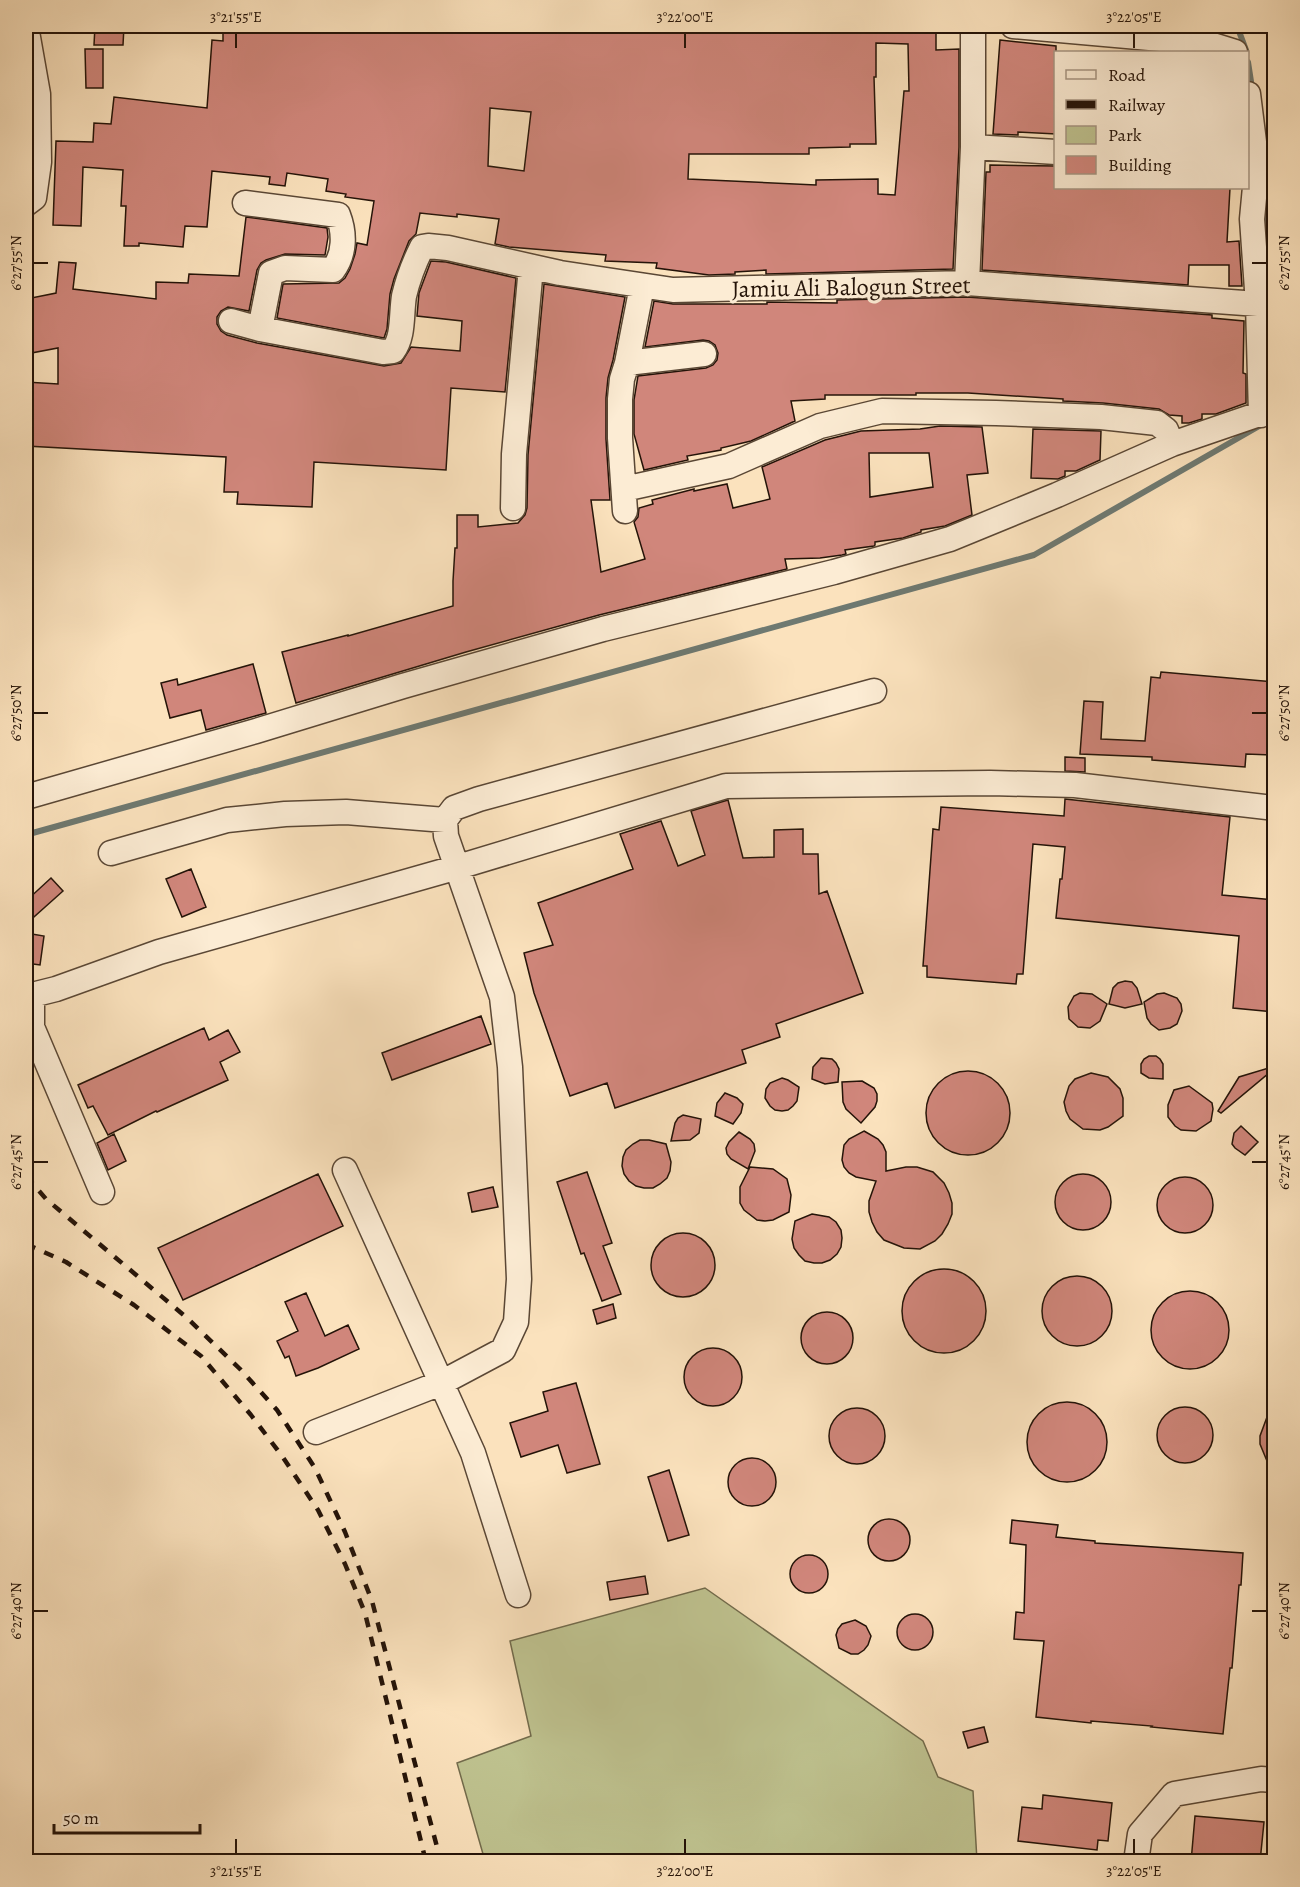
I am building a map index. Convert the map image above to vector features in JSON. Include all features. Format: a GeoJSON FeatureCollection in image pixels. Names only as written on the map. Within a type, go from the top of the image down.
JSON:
{"type":"FeatureCollection","features":[{"type":"Feature","properties":{"kind":"street"},"geometry":{"type":"LineString","coordinates":[[26,26],[38,94],[39,162],[33,198],[26,204]]}},
{"type":"Feature","properties":{"kind":"street"},"geometry":{"type":"LineString","coordinates":[[967,283],[973,147],[973,26]]}},
{"type":"Feature","properties":{"kind":"street"},"geometry":{"type":"LineString","coordinates":[[1013,26],[1206,43],[1232,51]]}},
{"type":"Feature","properties":{"kind":"street"},"geometry":{"type":"LineString","coordinates":[[26,797],[603,629],[834,572],[950,539],[1172,444],[1268,412],[1252,219],[1249,112]]}},
{"type":"Feature","properties":{"kind":"street"},"geometry":{"type":"LineString","coordinates":[[973,147],[1054,152]]}},
{"type":"Feature","properties":{"kind":"street"},"geometry":{"type":"LineString","coordinates":[[231,321],[260,329],[271,273],[285,268],[333,270],[338,264],[343,240],[343,228],[338,215],[245,203]]}},
{"type":"Feature","properties":{"kind":"street","name":"Jamiu Ali Balogun Street"},"geometry":{"type":"LineString","coordinates":[[260,329],[384,352],[393,351],[399,343],[404,297],[410,274],[422,248],[428,246],[448,248],[560,273],[673,290],[967,283],[1258,304]]}},
{"type":"Feature","properties":{"kind":"street"},"geometry":{"type":"LineString","coordinates":[[513,508],[514,454],[531,267]]}},
{"type":"Feature","properties":{"kind":"street"},"geometry":{"type":"LineString","coordinates":[[642,286],[622,379],[620,399],[620,438],[625,500],[729,466],[820,426],[882,411],[1066,416],[1157,423],[1166,430],[1172,444]]}},
{"type":"Feature","properties":{"kind":"street"},"geometry":{"type":"LineString","coordinates":[[627,363],[704,354]]}},
{"type":"Feature","properties":{"kind":"street"},"geometry":{"type":"LineString","coordinates":[[316,1432],[441,1383],[503,1350],[516,1322],[519,1279],[510,1067],[502,997],[446,836],[445,820],[454,808],[479,798],[874,691]]}},
{"type":"Feature","properties":{"kind":"street"},"geometry":{"type":"LineString","coordinates":[[102,1192],[32,1027],[29,994],[56,989],[159,952],[458,867],[726,786],[990,783],[1075,785],[1275,808]]}},
{"type":"Feature","properties":{"kind":"street"},"geometry":{"type":"LineString","coordinates":[[111,853],[227,820],[285,814],[346,812],[445,820]]}},
{"type":"Feature","properties":{"kind":"street"},"geometry":{"type":"LineString","coordinates":[[345,1170],[473,1453],[518,1595]]}},
{"type":"Feature","properties":{"kind":"street"},"geometry":{"type":"LineString","coordinates":[[1136,1862],[1140,1834],[1174,1794],[1261,1779],[1275,1780]]}},
{"type":"Feature","properties":{"kind":"green space"},"geometry":{"type":"Polygon","coordinates":[[[705,1588],[923,1741],[938,1777],[973,1791],[977,1861],[485,1861],[457,1763],[531,1736],[510,1641],[705,1588]]]}},
{"type":"Feature","properties":{"kind":"building"},"geometry":{"type":"Polygon","coordinates":[[[95,26],[124,26],[123,45],[94,45],[95,26]]]}},
{"type":"Feature","properties":{"kind":"building"},"geometry":{"type":"Polygon","coordinates":[[[223,26],[936,26],[936,50],[959,49],[959,147],[953,269],[766,274],[766,270],[709,275],[656,268],[657,263],[605,261],[606,255],[495,244],[499,219],[457,214],[457,217],[420,213],[416,234],[409,241],[394,279],[384,338],[277,318],[283,284],[339,283],[350,269],[357,243],[367,245],[374,201],[345,197],[346,194],[326,191],[328,179],[287,173],[285,186],[269,184],[270,177],[212,171],[207,227],[185,226],[183,247],[139,243],[139,246],[124,246],[126,206],[121,206],[123,170],[83,167],[81,226],[53,225],[56,141],[93,142],[94,123],[111,124],[114,97],[207,108],[212,40],[223,41],[223,26]],[[876,43],[876,77],[874,77],[876,144],[809,148],[809,154],[689,154],[688,179],[816,185],[816,180],[878,179],[878,194],[895,195],[904,91],[909,91],[908,44],[876,43]],[[490,108],[488,166],[524,171],[531,112],[490,108]]]}},
{"type":"Feature","properties":{"kind":"building"},"geometry":{"type":"Polygon","coordinates":[[[1000,40],[1056,46],[1056,51],[1054,51],[1054,134],[1018,132],[1018,135],[993,134],[1000,40]]]}},
{"type":"Feature","properties":{"kind":"building"},"geometry":{"type":"Polygon","coordinates":[[[85,49],[103,49],[103,88],[86,88],[85,49]]]}},
{"type":"Feature","properties":{"kind":"building"},"geometry":{"type":"Polygon","coordinates":[[[990,165],[1054,166],[1054,189],[1230,189],[1227,242],[1239,241],[1242,286],[1229,286],[1229,265],[1189,265],[1188,285],[982,270],[986,172],[990,172],[990,165]]]}},
{"type":"Feature","properties":{"kind":"building"},"geometry":{"type":"Polygon","coordinates":[[[246,217],[327,228],[328,237],[325,255],[285,254],[261,263],[257,270],[249,311],[228,307],[221,311],[217,317],[217,324],[221,331],[227,335],[257,343],[384,366],[401,363],[411,347],[460,351],[462,321],[417,316],[419,293],[431,261],[446,262],[516,278],[505,392],[451,388],[446,470],[314,462],[312,507],[237,504],[238,492],[224,492],[226,457],[26,446],[26,382],[58,384],[58,348],[26,354],[26,299],[56,293],[59,262],[76,263],[73,289],[156,299],[156,282],[188,283],[189,274],[239,276],[246,217]]]}},
{"type":"Feature","properties":{"kind":"building"},"geometry":{"type":"Polygon","coordinates":[[[544,284],[625,297],[606,398],[610,500],[591,500],[601,572],[645,559],[634,522],[638,517],[639,508],[653,504],[652,500],[694,489],[694,491],[727,484],[733,508],[770,499],[762,467],[825,440],[861,431],[940,426],[982,427],[988,473],[967,475],[972,515],[945,526],[921,530],[921,532],[903,538],[875,542],[874,546],[845,550],[846,554],[842,555],[785,559],[787,569],[599,615],[296,703],[282,652],[453,606],[457,515],[478,515],[478,527],[518,523],[525,515],[527,508],[528,455],[544,284]],[[869,453],[870,497],[933,487],[929,453],[869,453]]]}},
{"type":"Feature","properties":{"kind":"building"},"geometry":{"type":"Polygon","coordinates":[[[967,297],[1212,315],[1212,318],[1244,321],[1243,373],[1246,374],[1246,403],[1216,414],[1202,414],[1202,419],[1182,423],[1182,416],[1169,415],[1159,409],[1063,401],[1063,399],[968,393],[825,395],[825,399],[791,401],[795,421],[751,441],[721,448],[721,450],[687,456],[688,460],[644,470],[634,434],[634,400],[638,376],[706,368],[717,360],[718,353],[715,345],[703,340],[645,347],[654,301],[673,304],[767,304],[767,302],[837,303],[837,300],[967,297]]]}},
{"type":"Feature","properties":{"kind":"building"},"geometry":{"type":"Polygon","coordinates":[[[1033,429],[1101,431],[1100,460],[1076,471],[1065,471],[1065,476],[1058,479],[1031,478],[1033,429]]]}},
{"type":"Feature","properties":{"kind":"building"},"geometry":{"type":"Polygon","coordinates":[[[253,664],[266,713],[206,730],[201,710],[170,718],[161,683],[177,679],[178,685],[253,664]]]}},
{"type":"Feature","properties":{"kind":"building"},"geometry":{"type":"Polygon","coordinates":[[[1161,672],[1275,682],[1273,755],[1246,754],[1245,767],[1152,760],[1152,757],[1080,754],[1084,701],[1103,702],[1101,739],[1145,741],[1151,677],[1160,678],[1161,672]]]}},
{"type":"Feature","properties":{"kind":"building"},"geometry":{"type":"Polygon","coordinates":[[[1065,757],[1085,758],[1085,772],[1065,771],[1065,757]]]}},
{"type":"Feature","properties":{"kind":"building"},"geometry":{"type":"Polygon","coordinates":[[[1065,799],[1230,817],[1222,895],[1275,900],[1275,1012],[1233,1008],[1239,936],[1056,918],[1065,847],[1033,844],[1023,974],[1017,974],[1016,984],[927,977],[927,966],[923,966],[933,829],[939,830],[941,807],[1064,816],[1065,799]]]}},
{"type":"Feature","properties":{"kind":"building"},"geometry":{"type":"Polygon","coordinates":[[[728,800],[743,858],[774,857],[774,830],[803,829],[803,854],[818,854],[819,894],[827,891],[863,993],[776,1024],[780,1037],[742,1050],[746,1063],[615,1108],[607,1083],[570,1096],[534,993],[524,953],[553,945],[538,903],[633,869],[620,834],[661,821],[678,866],[705,855],[691,811],[728,800]]]}},
{"type":"Feature","properties":{"kind":"building"},"geometry":{"type":"Polygon","coordinates":[[[191,869],[206,907],[182,917],[166,879],[191,869]]]}},
{"type":"Feature","properties":{"kind":"building"},"geometry":{"type":"Polygon","coordinates":[[[51,878],[63,891],[26,924],[26,901],[51,878]]]}},
{"type":"Feature","properties":{"kind":"building"},"geometry":{"type":"Polygon","coordinates":[[[26,933],[44,936],[40,965],[26,963],[26,933]]]}},
{"type":"Feature","properties":{"kind":"building"},"geometry":{"type":"Polygon","coordinates":[[[1125,981],[1132,982],[1137,988],[1142,1004],[1125,1008],[1109,1004],[1113,988],[1125,981]]]}},
{"type":"Feature","properties":{"kind":"building"},"geometry":{"type":"Polygon","coordinates":[[[1080,993],[1092,994],[1107,1004],[1100,1021],[1090,1028],[1078,1027],[1069,1019],[1068,1007],[1074,996],[1080,993]]]}},
{"type":"Feature","properties":{"kind":"building"},"geometry":{"type":"Polygon","coordinates":[[[1164,993],[1177,998],[1182,1011],[1177,1024],[1159,1030],[1147,1018],[1144,1002],[1157,994],[1164,993]]]}},
{"type":"Feature","properties":{"kind":"building"},"geometry":{"type":"Polygon","coordinates":[[[481,1016],[491,1044],[392,1080],[382,1053],[481,1016]]]}},
{"type":"Feature","properties":{"kind":"building"},"geometry":{"type":"Polygon","coordinates":[[[204,1028],[209,1040],[228,1030],[240,1052],[220,1062],[228,1080],[156,1111],[108,1135],[93,1106],[88,1108],[78,1085],[204,1028]]]}},
{"type":"Feature","properties":{"kind":"building"},"geometry":{"type":"Polygon","coordinates":[[[1149,1056],[1156,1056],[1160,1059],[1163,1064],[1163,1079],[1149,1078],[1141,1073],[1141,1064],[1149,1056]]]}},
{"type":"Feature","properties":{"kind":"building"},"geometry":{"type":"Polygon","coordinates":[[[821,1058],[832,1059],[836,1063],[839,1069],[838,1082],[825,1084],[812,1079],[813,1067],[821,1058]]]}},
{"type":"Feature","properties":{"kind":"building"},"geometry":{"type":"Polygon","coordinates":[[[1275,1066],[1221,1113],[1218,1111],[1239,1077],[1275,1066]]]}},
{"type":"Feature","properties":{"kind":"building"},"geometry":{"type":"Polygon","coordinates":[[[960,1071],[976,1071],[992,1078],[1003,1089],[1010,1105],[1007,1129],[998,1143],[976,1155],[960,1155],[944,1148],[933,1137],[926,1121],[926,1105],[933,1089],[944,1078],[960,1071]]]}},
{"type":"Feature","properties":{"kind":"building"},"geometry":{"type":"Polygon","coordinates":[[[1091,1073],[1108,1077],[1120,1089],[1123,1098],[1123,1116],[1100,1130],[1083,1129],[1070,1119],[1064,1102],[1069,1086],[1075,1079],[1091,1073]]]}},
{"type":"Feature","properties":{"kind":"building"},"geometry":{"type":"Polygon","coordinates":[[[782,1078],[799,1087],[797,1101],[788,1110],[782,1111],[775,1110],[765,1098],[766,1089],[770,1083],[782,1078]]]}},
{"type":"Feature","properties":{"kind":"building"},"geometry":{"type":"Polygon","coordinates":[[[862,1081],[874,1088],[877,1101],[875,1107],[861,1123],[846,1109],[843,1102],[842,1082],[862,1081]]]}},
{"type":"Feature","properties":{"kind":"building"},"geometry":{"type":"Polygon","coordinates":[[[1189,1086],[1212,1103],[1213,1109],[1211,1121],[1196,1131],[1181,1130],[1168,1117],[1168,1105],[1174,1090],[1189,1086]]]}},
{"type":"Feature","properties":{"kind":"building"},"geometry":{"type":"Polygon","coordinates":[[[725,1093],[737,1098],[743,1104],[741,1113],[733,1124],[715,1116],[717,1103],[725,1093]]]}},
{"type":"Feature","properties":{"kind":"building"},"geometry":{"type":"Polygon","coordinates":[[[683,1115],[701,1119],[699,1133],[690,1140],[671,1141],[675,1123],[683,1115]]]}},
{"type":"Feature","properties":{"kind":"building"},"geometry":{"type":"Polygon","coordinates":[[[1241,1126],[1258,1142],[1245,1155],[1232,1144],[1234,1133],[1241,1126]]]}},
{"type":"Feature","properties":{"kind":"building"},"geometry":{"type":"Polygon","coordinates":[[[864,1131],[878,1139],[883,1145],[886,1152],[886,1171],[917,1167],[933,1172],[944,1183],[952,1203],[952,1214],[942,1234],[935,1241],[920,1249],[904,1248],[884,1240],[877,1232],[869,1212],[869,1201],[876,1181],[856,1177],[849,1173],[842,1160],[844,1145],[849,1139],[864,1131]]]}},
{"type":"Feature","properties":{"kind":"building"},"geometry":{"type":"Polygon","coordinates":[[[739,1132],[754,1144],[755,1151],[748,1169],[727,1154],[726,1148],[729,1142],[739,1132]]]}},
{"type":"Feature","properties":{"kind":"building"},"geometry":{"type":"Polygon","coordinates":[[[114,1134],[126,1161],[108,1170],[97,1143],[114,1134]]]}},
{"type":"Feature","properties":{"kind":"building"},"geometry":{"type":"Polygon","coordinates":[[[640,1140],[666,1144],[671,1162],[667,1178],[653,1188],[636,1186],[624,1174],[622,1166],[626,1150],[640,1140]]]}},
{"type":"Feature","properties":{"kind":"building"},"geometry":{"type":"Polygon","coordinates":[[[750,1167],[773,1169],[787,1179],[791,1195],[789,1212],[773,1220],[765,1221],[757,1220],[744,1210],[740,1203],[740,1187],[750,1167]]]}},
{"type":"Feature","properties":{"kind":"building"},"geometry":{"type":"Polygon","coordinates":[[[587,1172],[612,1243],[603,1246],[621,1294],[602,1301],[584,1253],[581,1254],[557,1182],[587,1172]]]}},
{"type":"Feature","properties":{"kind":"building"},"geometry":{"type":"Polygon","coordinates":[[[318,1174],[343,1226],[183,1300],[158,1248],[318,1174]]]}},
{"type":"Feature","properties":{"kind":"building"},"geometry":{"type":"Polygon","coordinates":[[[1077,1174],[1089,1174],[1103,1182],[1111,1196],[1109,1213],[1103,1222],[1089,1230],[1077,1230],[1060,1218],[1055,1208],[1055,1196],[1067,1179],[1077,1174]]]}},
{"type":"Feature","properties":{"kind":"building"},"geometry":{"type":"Polygon","coordinates":[[[1185,1177],[1200,1182],[1208,1190],[1213,1205],[1208,1220],[1200,1228],[1185,1233],[1170,1228],[1162,1220],[1157,1205],[1162,1190],[1170,1182],[1185,1177]]]}},
{"type":"Feature","properties":{"kind":"building"},"geometry":{"type":"Polygon","coordinates":[[[493,1187],[498,1207],[472,1212],[468,1193],[493,1187]]]}},
{"type":"Feature","properties":{"kind":"building"},"geometry":{"type":"Polygon","coordinates":[[[812,1214],[829,1217],[841,1230],[841,1247],[837,1254],[822,1263],[805,1261],[794,1248],[792,1239],[795,1221],[812,1214]]]}},
{"type":"Feature","properties":{"kind":"building"},"geometry":{"type":"Polygon","coordinates":[[[677,1233],[689,1233],[706,1242],[713,1253],[715,1265],[713,1277],[706,1288],[689,1297],[677,1297],[665,1292],[656,1283],[651,1271],[651,1259],[656,1247],[665,1238],[677,1233]]]}},
{"type":"Feature","properties":{"kind":"building"},"geometry":{"type":"Polygon","coordinates":[[[944,1269],[960,1272],[974,1281],[983,1295],[986,1311],[983,1327],[974,1341],[960,1350],[944,1353],[928,1350],[914,1341],[905,1327],[902,1311],[905,1295],[914,1281],[928,1272],[944,1269]]]}},
{"type":"Feature","properties":{"kind":"building"},"geometry":{"type":"Polygon","coordinates":[[[1077,1276],[1090,1279],[1102,1286],[1109,1298],[1112,1311],[1109,1324],[1102,1336],[1090,1343],[1077,1346],[1064,1343],[1052,1336],[1045,1324],[1042,1311],[1045,1298],[1052,1286],[1064,1279],[1077,1276]]]}},
{"type":"Feature","properties":{"kind":"building"},"geometry":{"type":"Polygon","coordinates":[[[1182,1291],[1198,1291],[1212,1297],[1223,1308],[1229,1322],[1229,1338],[1223,1352],[1212,1363],[1198,1369],[1182,1369],[1168,1363],[1157,1352],[1151,1338],[1151,1322],[1157,1308],[1168,1297],[1182,1291]]]}},
{"type":"Feature","properties":{"kind":"building"},"geometry":{"type":"Polygon","coordinates":[[[306,1293],[325,1336],[348,1325],[359,1349],[296,1376],[289,1356],[285,1358],[277,1341],[298,1331],[285,1302],[306,1293]]]}},
{"type":"Feature","properties":{"kind":"building"},"geometry":{"type":"Polygon","coordinates":[[[613,1304],[616,1318],[597,1324],[593,1310],[613,1304]]]}},
{"type":"Feature","properties":{"kind":"building"},"geometry":{"type":"Polygon","coordinates":[[[827,1312],[837,1314],[845,1320],[851,1328],[853,1338],[851,1348],[845,1356],[837,1362],[827,1364],[817,1362],[809,1356],[803,1348],[801,1338],[803,1328],[809,1320],[817,1314],[827,1312]]]}},
{"type":"Feature","properties":{"kind":"building"},"geometry":{"type":"Polygon","coordinates":[[[713,1348],[729,1353],[737,1361],[742,1377],[737,1393],[729,1401],[713,1406],[697,1401],[689,1393],[684,1377],[689,1361],[697,1353],[713,1348]]]}},
{"type":"Feature","properties":{"kind":"building"},"geometry":{"type":"Polygon","coordinates":[[[576,1383],[600,1464],[567,1473],[558,1445],[521,1457],[510,1423],[548,1411],[543,1392],[576,1383]]]}},
{"type":"Feature","properties":{"kind":"building"},"geometry":{"type":"Polygon","coordinates":[[[1273,1401],[1275,1401],[1274,1478],[1260,1444],[1260,1436],[1273,1401]]]}},
{"type":"Feature","properties":{"kind":"building"},"geometry":{"type":"Polygon","coordinates":[[[1067,1402],[1082,1405],[1095,1414],[1104,1427],[1107,1442],[1104,1457],[1095,1470],[1082,1479],[1067,1482],[1052,1479],[1039,1470],[1030,1457],[1027,1442],[1030,1427],[1039,1414],[1052,1405],[1067,1402]]]}},
{"type":"Feature","properties":{"kind":"building"},"geometry":{"type":"Polygon","coordinates":[[[1185,1407],[1196,1409],[1205,1415],[1211,1424],[1213,1435],[1211,1446],[1205,1455],[1196,1461],[1185,1463],[1174,1461],[1165,1455],[1159,1446],[1157,1435],[1159,1424],[1165,1415],[1174,1409],[1185,1407]]]}},
{"type":"Feature","properties":{"kind":"building"},"geometry":{"type":"Polygon","coordinates":[[[857,1408],[868,1410],[877,1416],[883,1425],[885,1436],[883,1447],[877,1456],[868,1462],[857,1464],[846,1462],[837,1456],[831,1447],[829,1436],[831,1425],[837,1416],[846,1410],[857,1408]]]}},
{"type":"Feature","properties":{"kind":"building"},"geometry":{"type":"Polygon","coordinates":[[[747,1458],[757,1458],[769,1465],[776,1477],[776,1487],[769,1499],[757,1506],[747,1506],[732,1495],[728,1487],[728,1477],[739,1462],[747,1458]]]}},
{"type":"Feature","properties":{"kind":"building"},"geometry":{"type":"Polygon","coordinates":[[[669,1470],[689,1535],[668,1541],[648,1477],[669,1470]]]}},
{"type":"Feature","properties":{"kind":"building"},"geometry":{"type":"Polygon","coordinates":[[[889,1519],[904,1525],[910,1540],[904,1555],[889,1561],[874,1555],[868,1540],[874,1525],[889,1519]]]}},
{"type":"Feature","properties":{"kind":"building"},"geometry":{"type":"Polygon","coordinates":[[[1012,1520],[1058,1525],[1056,1537],[1095,1541],[1095,1543],[1243,1553],[1223,1734],[1036,1717],[1044,1641],[1014,1639],[1016,1612],[1024,1613],[1026,1545],[1010,1543],[1012,1520]]]}},
{"type":"Feature","properties":{"kind":"building"},"geometry":{"type":"Polygon","coordinates":[[[809,1555],[823,1560],[828,1574],[823,1588],[809,1593],[795,1588],[790,1574],[795,1560],[809,1555]]]}},
{"type":"Feature","properties":{"kind":"building"},"geometry":{"type":"Polygon","coordinates":[[[645,1576],[648,1594],[610,1600],[607,1582],[645,1576]]]}},
{"type":"Feature","properties":{"kind":"building"},"geometry":{"type":"Polygon","coordinates":[[[915,1614],[927,1620],[933,1632],[927,1644],[915,1650],[903,1644],[897,1632],[903,1620],[915,1614]]]}},
{"type":"Feature","properties":{"kind":"building"},"geometry":{"type":"Polygon","coordinates":[[[855,1620],[866,1626],[871,1636],[864,1650],[858,1654],[851,1654],[839,1648],[836,1635],[842,1624],[855,1620]]]}},
{"type":"Feature","properties":{"kind":"building"},"geometry":{"type":"Polygon","coordinates":[[[984,1727],[988,1742],[968,1748],[963,1732],[984,1727]]]}},
{"type":"Feature","properties":{"kind":"building"},"geometry":{"type":"Polygon","coordinates":[[[1043,1795],[1112,1803],[1108,1841],[1098,1840],[1097,1850],[1018,1841],[1022,1807],[1042,1809],[1043,1795]]]}},
{"type":"Feature","properties":{"kind":"building"},"geometry":{"type":"Polygon","coordinates":[[[1195,1816],[1264,1822],[1260,1862],[1191,1862],[1195,1816]]]}},
{"type":"Feature","properties":{"kind":"waterway"},"geometry":{"type":"LineString","coordinates":[[1237,26],[1246,50]]}},
{"type":"Feature","properties":{"kind":"waterway"},"geometry":{"type":"LineString","coordinates":[[1249,68],[1252,88]]}},
{"type":"Feature","properties":{"kind":"waterway"},"geometry":{"type":"LineString","coordinates":[[1266,194],[1269,297]]}},
{"type":"Feature","properties":{"kind":"waterway"},"geometry":{"type":"LineString","coordinates":[[1270,308],[1274,354]]}},
{"type":"Feature","properties":{"kind":"waterway"},"geometry":{"type":"LineString","coordinates":[[29,834],[1034,555],[1261,425]]}},
{"type":"Feature","properties":{"kind":"railway"},"geometry":{"type":"LineString","coordinates":[[26,1176],[46,1199],[186,1317],[240,1369],[277,1410],[315,1468],[345,1532],[372,1601],[441,1862]]}},
{"type":"Feature","properties":{"kind":"railway"},"geometry":{"type":"LineString","coordinates":[[26,1244],[66,1262],[134,1305],[201,1356],[251,1415],[318,1510],[345,1564],[365,1613],[426,1862]]}}]}
